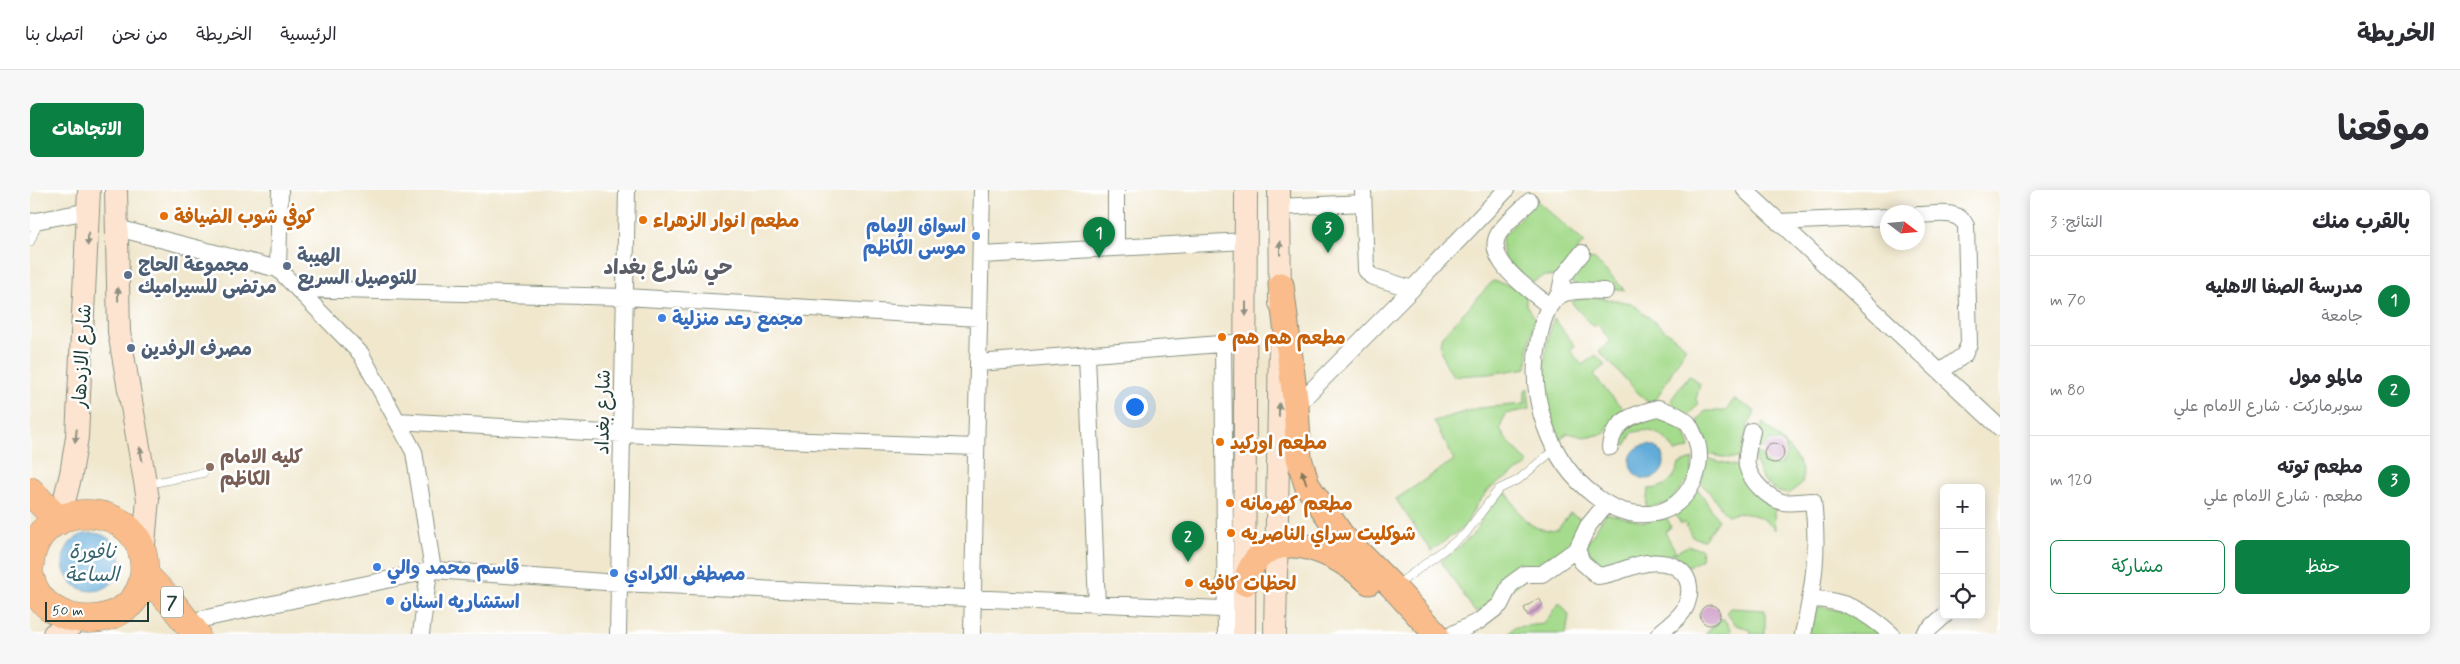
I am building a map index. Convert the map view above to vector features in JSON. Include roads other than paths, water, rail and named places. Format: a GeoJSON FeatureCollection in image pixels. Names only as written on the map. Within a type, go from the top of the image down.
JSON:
{"type":"FeatureCollection","features":[{"type":"Feature","properties":{"kind":"highway"},"geometry":{"type":"LineString","coordinates":[[30,491],[59,521]]}},
{"type":"Feature","properties":{"kind":"highway","name":"7"},"geometry":{"type":"LineString","coordinates":[[32,550],[44,531],[73,514],[91,512],[108,516],[124,525],[135,538],[143,564],[192,628]]}},
{"type":"Feature","properties":{"kind":"highway","name":"7"},"geometry":{"type":"LineString","coordinates":[[30,576],[38,600],[47,611],[58,620],[83,630],[113,621],[129,609],[139,593],[143,564]]}},
{"type":"Feature","properties":{"kind":"main road"},"geometry":{"type":"LineString","coordinates":[[116,190],[119,332],[148,499],[143,564]]}},
{"type":"Feature","properties":{"kind":"main road"},"geometry":{"type":"LineString","coordinates":[[1245,582],[1246,190]]}},
{"type":"Feature","properties":{"kind":"main road"},"geometry":{"type":"LineString","coordinates":[[1275,634],[1281,285],[1279,198]]}},
{"type":"Feature","properties":{"kind":"main road","name":"شارع الازدهار"},"geometry":{"type":"LineString","coordinates":[[59,521],[71,474],[76,437],[89,200]]}},
{"type":"Feature","properties":{"kind":"main road"},"geometry":{"type":"LineString","coordinates":[[1281,285],[1296,406],[1299,458],[1307,485],[1342,536],[1393,587],[1434,634]]}},
{"type":"Feature","properties":{"kind":"main road"},"geometry":{"type":"LineString","coordinates":[[1246,459],[1249,472],[1255,479],[1262,481],[1270,479],[1275,473],[1278,461]]}},
{"type":"Feature","properties":{"kind":"main road"},"geometry":{"type":"LineString","coordinates":[[1244,634],[1235,610],[1250,568],[1259,556],[1276,547],[1307,546],[1338,558],[1360,573],[1383,598],[1434,634]]}},
{"type":"Feature","properties":{"kind":"street"},"geometry":{"type":"LineString","coordinates":[[278,269],[280,190]]}},
{"type":"Feature","properties":{"kind":"street","name":"شارع بغداد"},"geometry":{"type":"LineString","coordinates":[[618,634],[627,190]]}},
{"type":"Feature","properties":{"kind":"street"},"geometry":{"type":"LineString","coordinates":[[972,634],[982,190]]}},
{"type":"Feature","properties":{"kind":"street"},"geometry":{"type":"LineString","coordinates":[[1116,190],[1116,248]]}},
{"type":"Feature","properties":{"kind":"street"},"geometry":{"type":"LineString","coordinates":[[1296,406],[1412,289],[1506,190]]}},
{"type":"Feature","properties":{"kind":"street"},"geometry":{"type":"LineString","coordinates":[[1745,190],[2000,428]]}},
{"type":"Feature","properties":{"kind":"street"},"geometry":{"type":"LineString","coordinates":[[1279,198],[1363,196],[1366,270],[1371,276],[1412,289]]}},
{"type":"Feature","properties":{"kind":"street"},"geometry":{"type":"LineString","coordinates":[[34,221],[89,200]]}},
{"type":"Feature","properties":{"kind":"street"},"geometry":{"type":"LineString","coordinates":[[1530,201],[1498,236],[1496,249],[1508,271],[1554,301]]}},
{"type":"Feature","properties":{"kind":"street"},"geometry":{"type":"LineString","coordinates":[[1925,215],[1956,215],[1966,226],[1969,344],[1964,355],[1940,372]]}},
{"type":"Feature","properties":{"kind":"street"},"geometry":{"type":"LineString","coordinates":[[1778,222],[1880,217]]}},
{"type":"Feature","properties":{"kind":"street"},"geometry":{"type":"LineString","coordinates":[[117,228],[278,269],[362,354],[414,452],[431,570],[422,634]]}},
{"type":"Feature","properties":{"kind":"street"},"geometry":{"type":"LineString","coordinates":[[981,256],[1246,241]]}},
{"type":"Feature","properties":{"kind":"street"},"geometry":{"type":"LineString","coordinates":[[1582,253],[1562,277],[1537,349],[1535,380],[1541,409],[1554,449],[1571,476],[1606,504],[1625,513],[1648,515],[1663,512],[1683,498],[1694,482],[1700,460],[1697,442],[1689,424],[1675,414],[1658,408],[1625,420],[1612,434],[1610,447]]}},
{"type":"Feature","properties":{"kind":"street"},"geometry":{"type":"LineString","coordinates":[[298,290],[625,297],[979,318]]}},
{"type":"Feature","properties":{"kind":"street"},"geometry":{"type":"LineString","coordinates":[[1554,301],[1578,290],[1605,291]]}},
{"type":"Feature","properties":{"kind":"street"},"geometry":{"type":"LineString","coordinates":[[978,363],[1246,342]]}},
{"type":"Feature","properties":{"kind":"street"},"geometry":{"type":"LineString","coordinates":[[1223,344],[1235,610],[1226,634]]}},
{"type":"Feature","properties":{"kind":"street"},"geometry":{"type":"LineString","coordinates":[[1087,355],[1097,605]]}},
{"type":"Feature","properties":{"kind":"street"},"geometry":{"type":"LineString","coordinates":[[397,421],[622,434],[976,447]]}},
{"type":"Feature","properties":{"kind":"street"},"geometry":{"type":"LineString","coordinates":[[1752,431],[1748,448],[1747,466],[1755,481],[1766,494],[1783,502],[1813,500],[1816,529],[1816,568],[1802,634]]}},
{"type":"Feature","properties":{"kind":"street"},"geometry":{"type":"LineString","coordinates":[[1453,634],[1479,621],[1500,605],[1510,585],[1525,574],[1542,574],[1577,549],[1588,526],[1606,504]]}},
{"type":"Feature","properties":{"kind":"street"},"geometry":{"type":"LineString","coordinates":[[1577,549],[1582,562],[1598,576],[1612,575],[1645,563],[1659,562],[1672,564],[1682,571],[1688,582],[1686,606],[1678,618],[1659,634]]}},
{"type":"Feature","properties":{"kind":"street"},"geometry":{"type":"LineString","coordinates":[[192,628],[431,570],[619,583],[973,597],[1097,605],[1235,610]]}},
{"type":"Feature","properties":{"kind":"street"},"geometry":{"type":"LineString","coordinates":[[1810,599],[1841,602],[1854,607],[1891,634]]}},
{"type":"Feature","properties":{"kind":"street"},"geometry":{"type":"LineString","coordinates":[[1924,634],[1941,619]]}},
{"type":"Feature","properties":{"kind":"lane"},"geometry":{"type":"LineString","coordinates":[[30,242],[34,221]]}},
{"type":"Feature","properties":{"kind":"lane"},"geometry":{"type":"LineString","coordinates":[[1393,587],[1465,534],[1499,489],[1518,480],[1554,449]]}},
{"type":"Feature","properties":{"kind":"lane"},"geometry":{"type":"LineString","coordinates":[[146,484],[203,473]]}},
{"type":"Feature","properties":{"kind":"water"},"geometry":{"type":"Polygon","coordinates":[[[1647,445],[1654,446],[1659,450],[1663,455],[1663,469],[1659,474],[1654,478],[1647,479],[1640,478],[1635,474],[1631,469],[1630,462],[1631,455],[1635,450],[1640,446],[1647,445]]]}},
{"type":"Feature","properties":{"kind":"water","name":"نافورة الساعة"},"geometry":{"type":"Polygon","coordinates":[[[92,533],[108,538],[116,546],[121,562],[116,578],[108,586],[92,591],[76,586],[68,578],[63,562],[68,546],[76,538],[92,533]]]}},
{"type":"Feature","properties":{"kind":"place","name":"كوفي شوب الضيافة"},"geometry":{"type":"Point","coordinates":[164,216]}},
{"type":"Feature","properties":{"kind":"place","name":"مطعم انوار الزهراء"},"geometry":{"type":"Point","coordinates":[643,220]}},
{"type":"Feature","properties":{"kind":"place","name":"اسواق الإمام موسى الكاظم"},"geometry":{"type":"Point","coordinates":[976,236]}},
{"type":"Feature","properties":{"kind":"place","name":"مطعم توته"},"geometry":{"type":"Point","coordinates":[1328,253]}},
{"type":"Feature","properties":{"kind":"place","name":"مدرسة الصفا الاهليه"},"geometry":{"type":"Point","coordinates":[1099,258]}},
{"type":"Feature","properties":{"kind":"place","name":"الهيبة للتوصيل السريع"},"geometry":{"type":"Point","coordinates":[287,266]}},
{"type":"Feature","properties":{"kind":"place","name":"مجموعة الحاج مرتضى للسيراميك"},"geometry":{"type":"Point","coordinates":[128,275]}},
{"type":"Feature","properties":{"kind":"place","name":"مجمع رعد منزلية"},"geometry":{"type":"Point","coordinates":[662,318]}},
{"type":"Feature","properties":{"kind":"place","name":"مطعم هم هم"},"geometry":{"type":"Point","coordinates":[1222,337]}},
{"type":"Feature","properties":{"kind":"place","name":"مصرف الرفدين"},"geometry":{"type":"Point","coordinates":[131,348]}},
{"type":"Feature","properties":{"kind":"place","name":"مطعم اوركيد"},"geometry":{"type":"Point","coordinates":[1220,442]}},
{"type":"Feature","properties":{"kind":"place","name":"كليه الامام الكاظم"},"geometry":{"type":"Point","coordinates":[210,467]}},
{"type":"Feature","properties":{"kind":"place","name":"مطعم كهرمانه"},"geometry":{"type":"Point","coordinates":[1230,503]}},
{"type":"Feature","properties":{"kind":"place","name":"شوكليت سراي الناصريه"},"geometry":{"type":"Point","coordinates":[1231,533]}},
{"type":"Feature","properties":{"kind":"place","name":"مالمو مول"},"geometry":{"type":"Point","coordinates":[1188,562]}},
{"type":"Feature","properties":{"kind":"place","name":"قاسم محمد والي"},"geometry":{"type":"Point","coordinates":[377,567]}},
{"type":"Feature","properties":{"kind":"place","name":"مصطفى الكرادي"},"geometry":{"type":"Point","coordinates":[614,573]}},
{"type":"Feature","properties":{"kind":"place","name":"لحظات كافيه"},"geometry":{"type":"Point","coordinates":[1189,583]}},
{"type":"Feature","properties":{"kind":"place","name":"استشاريه اسنان"},"geometry":{"type":"Point","coordinates":[390,601]}},
{"type":"Feature","properties":{"kind":"district","name":"حي شارع بغداد"},"geometry":{"type":"Point","coordinates":[668,267]}}]}
